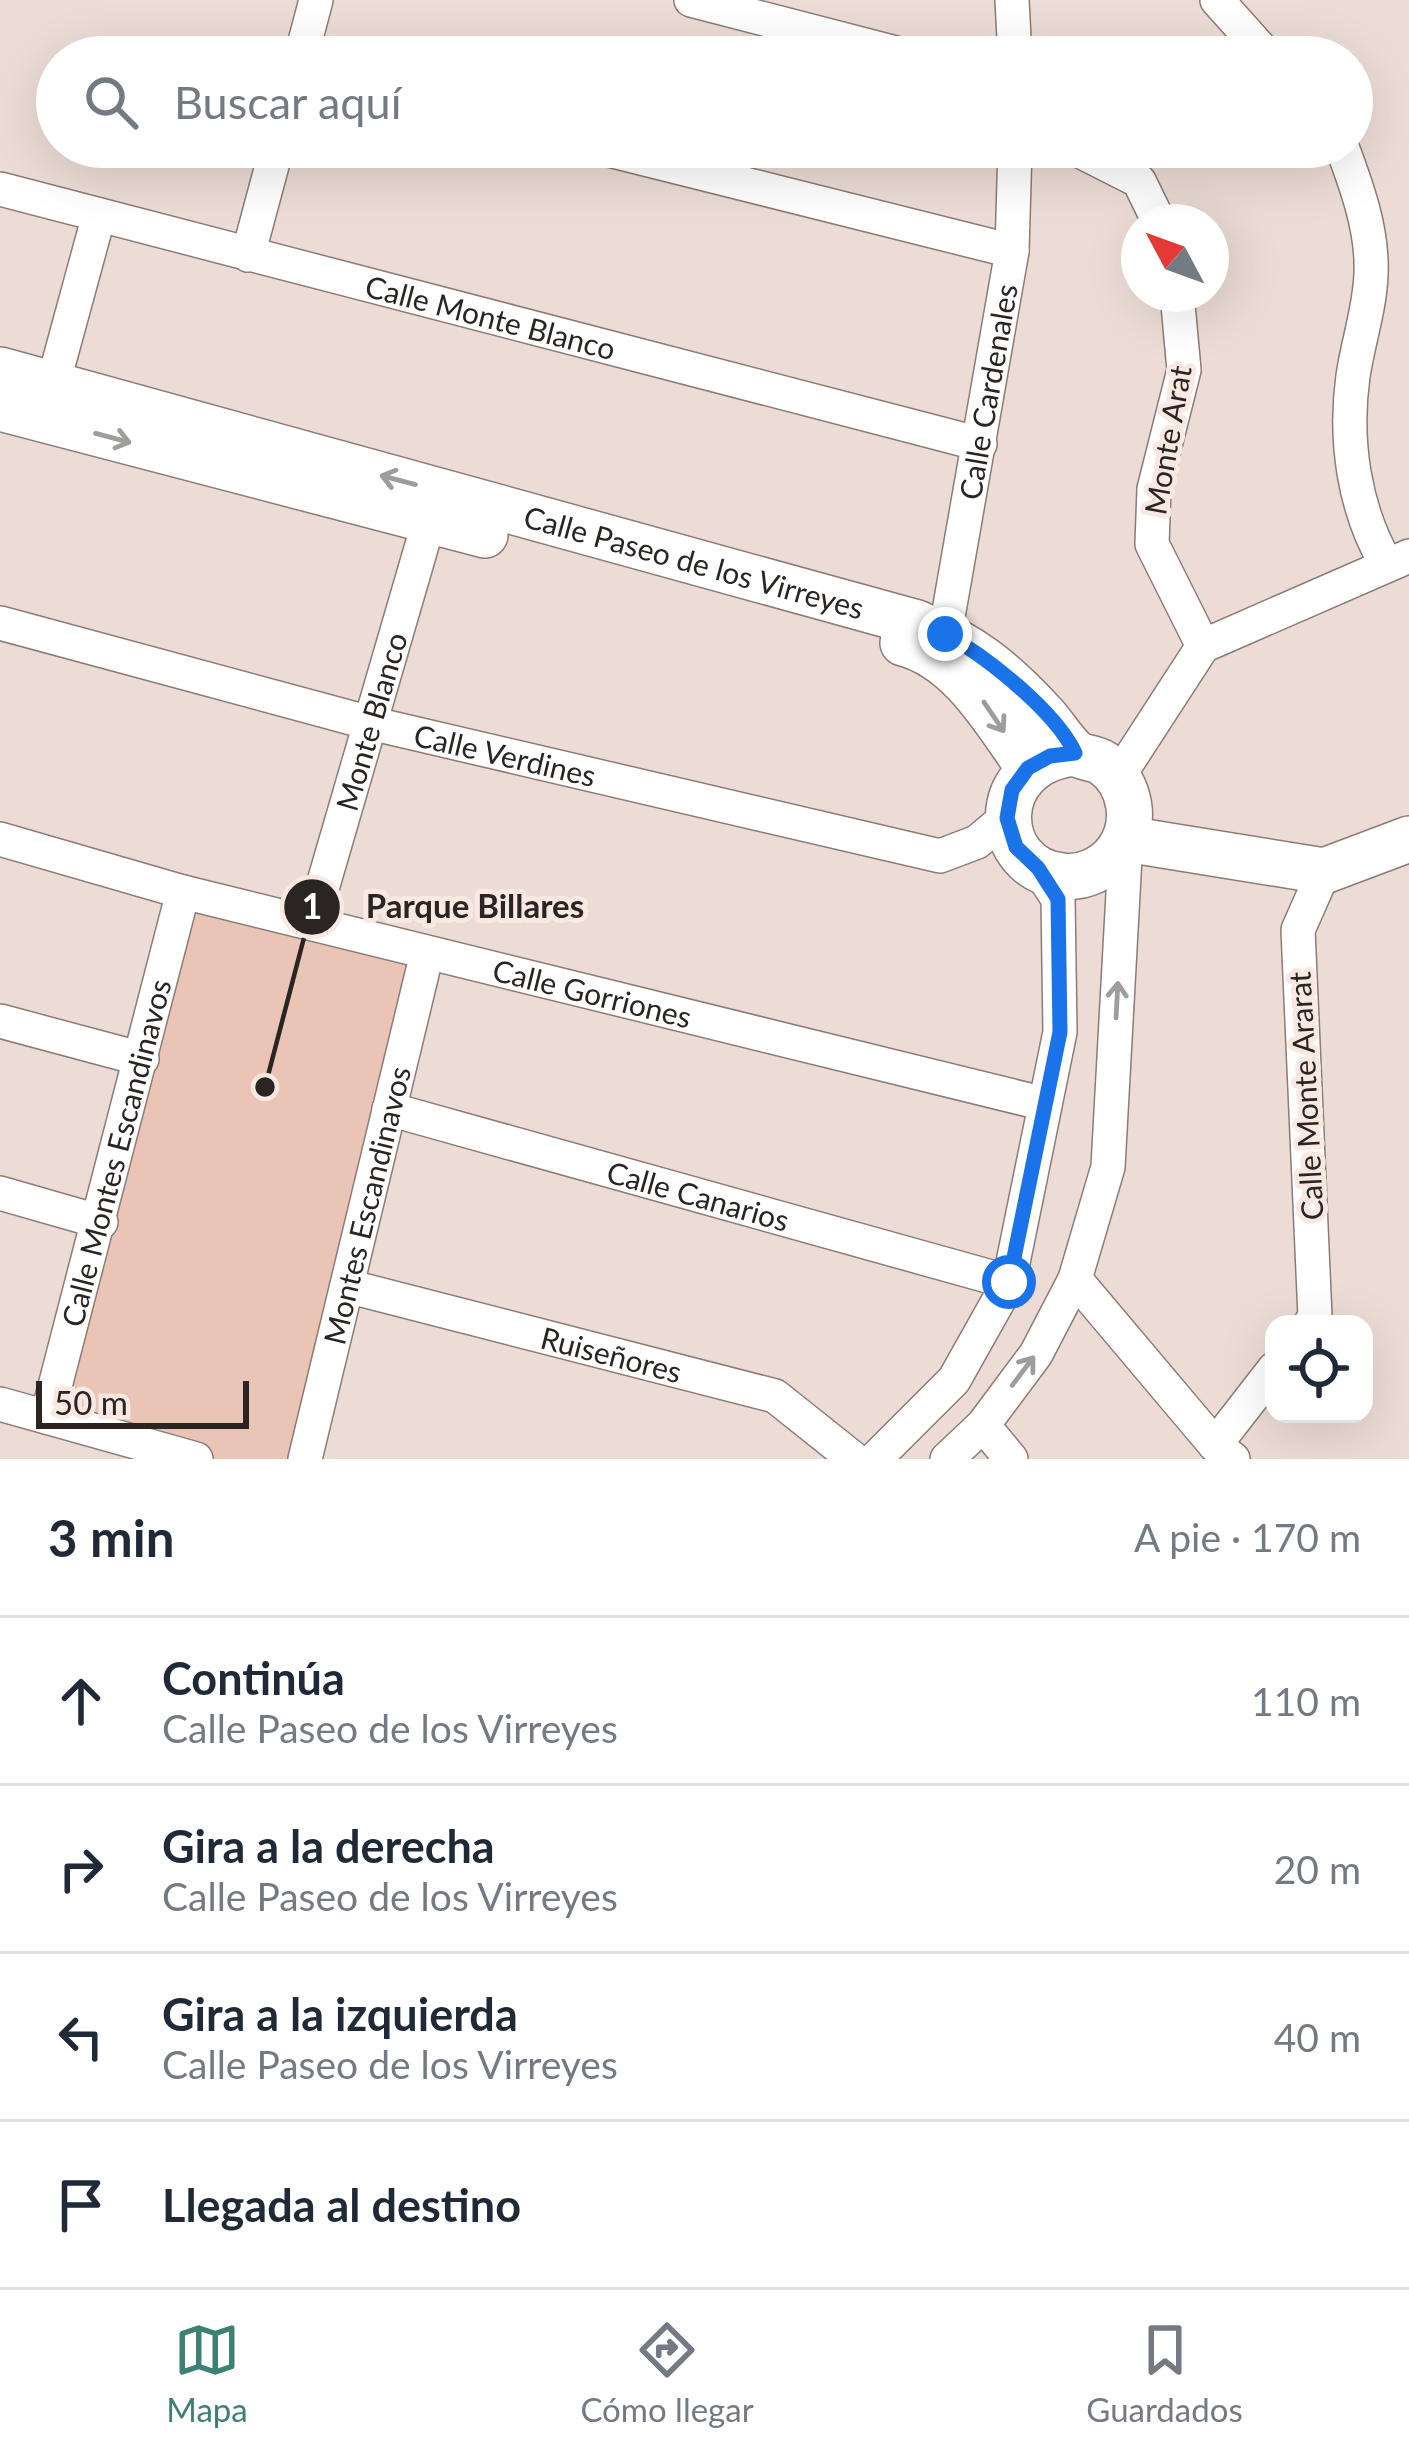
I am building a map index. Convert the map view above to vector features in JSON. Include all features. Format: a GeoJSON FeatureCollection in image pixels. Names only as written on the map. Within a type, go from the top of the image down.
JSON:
{"type":"FeatureCollection","features":[{"type":"Feature","properties":{"kind":"street"},"geometry":{"type":"LineString","coordinates":[[307,36],[316,0]]}},
{"type":"Feature","properties":{"kind":"street"},"geometry":{"type":"LineString","coordinates":[[691,0],[830,36]]}},
{"type":"Feature","properties":{"kind":"street"},"geometry":{"type":"LineString","coordinates":[[1012,0],[1014,36]]}},
{"type":"Feature","properties":{"kind":"street"},"geometry":{"type":"LineString","coordinates":[[1216,0],[1249,36]]}},
{"type":"Feature","properties":{"kind":"street"},"geometry":{"type":"LineString","coordinates":[[248,255],[271,168]]}},
{"type":"Feature","properties":{"kind":"street"},"geometry":{"type":"LineString","coordinates":[[681,168],[1012,251]]}},
{"type":"Feature","properties":{"kind":"street","name":"Calle Cardenales"},"geometry":{"type":"LineString","coordinates":[[945,634],[1012,251],[1015,168]]}},
{"type":"Feature","properties":{"kind":"street"},"geometry":{"type":"LineString","coordinates":[[1113,168],[1139,181],[1150,204]]}},
{"type":"Feature","properties":{"kind":"street"},"geometry":{"type":"LineString","coordinates":[[947,1459],[983,1426],[1036,1354],[1076,1279],[1108,1166],[1131,807],[1118,777],[1203,646],[1398,560],[1368,532],[1351,455],[1352,382],[1371,273],[1362,202],[1350,168]]}},
{"type":"Feature","properties":{"kind":"street","name":"Calle Monte Blanco"},"geometry":{"type":"LineString","coordinates":[[0,189],[980,444]]}},
{"type":"Feature","properties":{"kind":"street"},"geometry":{"type":"LineString","coordinates":[[52,384],[99,214]]}},
{"type":"Feature","properties":{"kind":"street","name":"Monte Arat"},"geometry":{"type":"LineString","coordinates":[[1179,312],[1184,370],[1154,489],[1151,544],[1203,646]]}},
{"type":"Feature","properties":{"kind":"street","name":"Calle Paseo de los Virreyes"},"geometry":{"type":"LineString","coordinates":[[0,370],[917,623],[978,652],[1015,684],[1075,753],[1100,760],[1118,777]]}},
{"type":"Feature","properties":{"kind":"street","name":"Calle Paseo de los Virreyes"},"geometry":{"type":"LineString","coordinates":[[0,408],[922,648],[978,694],[1028,768]]}},
{"type":"Feature","properties":{"kind":"street","name":"Monte Blanco"},"geometry":{"type":"LineString","coordinates":[[311,923],[429,521]]}},
{"type":"Feature","properties":{"kind":"street","name":"Calle Verdines"},"geometry":{"type":"LineString","coordinates":[[0,623],[370,723],[940,856],[977,842],[1007,818]]}},
{"type":"Feature","properties":{"kind":"street"},"geometry":{"type":"LineString","coordinates":[[875,1459],[954,1380],[1009,1282],[1060,1032],[1058,899],[1038,868],[1016,847],[1007,818],[1012,790],[1028,768],[1050,756],[1075,753]]}},
{"type":"Feature","properties":{"kind":"street"},"geometry":{"type":"LineString","coordinates":[[1126,839],[1324,871],[1409,838]]}},
{"type":"Feature","properties":{"kind":"street","name":"Calle Gorriones"},"geometry":{"type":"LineString","coordinates":[[0,839],[183,892],[1046,1104]]}},
{"type":"Feature","properties":{"kind":"street"},"geometry":{"type":"LineString","coordinates":[[1038,868],[1063,876],[1088,873],[1111,860],[1126,839]]}},
{"type":"Feature","properties":{"kind":"street","name":"Calle Monte Ararat"},"geometry":{"type":"LineString","coordinates":[[1315,1315],[1298,930],[1324,871]]}},
{"type":"Feature","properties":{"kind":"street","name":"Calle Montes Escandinavos"},"geometry":{"type":"LineString","coordinates":[[47,1417],[183,892]]}},
{"type":"Feature","properties":{"kind":"street","name":"Montes Escandinavos"},"geometry":{"type":"LineString","coordinates":[[305,1459],[428,953]]}},
{"type":"Feature","properties":{"kind":"street"},"geometry":{"type":"LineString","coordinates":[[0,1021],[142,1059]]}},
{"type":"Feature","properties":{"kind":"street","name":"Calle Canarios"},"geometry":{"type":"LineString","coordinates":[[389,1109],[1009,1282]]}},
{"type":"Feature","properties":{"kind":"street"},"geometry":{"type":"LineString","coordinates":[[0,1193],[101,1222]]}},
{"type":"Feature","properties":{"kind":"street"},"geometry":{"type":"LineString","coordinates":[[1076,1279],[1224,1452],[1265,1385]]}},
{"type":"Feature","properties":{"kind":"street","name":"Ruiseñores"},"geometry":{"type":"LineString","coordinates":[[347,1286],[775,1396],[854,1459]]}},
{"type":"Feature","properties":{"kind":"street"},"geometry":{"type":"LineString","coordinates":[[0,1404],[47,1417],[88,1444],[196,1459]]}},
{"type":"Feature","properties":{"kind":"street"},"geometry":{"type":"LineString","coordinates":[[983,1426],[1011,1459]]}},
{"type":"Feature","properties":{"kind":"shaded area"},"geometry":{"type":"Polygon","coordinates":[[[183,892],[427,953],[306,1459],[196,1459],[47,1417],[183,892]]]}},
{"type":"Feature","properties":{"kind":"place","name":"Parque Billares"},"geometry":{"type":"Point","coordinates":[265,1087]}},
{"type":"Feature","properties":{"kind":"route"},"geometry":{"type":"LineString","coordinates":[[945,634],[978,652],[1015,684],[1075,753],[1050,756],[1028,768],[1012,790],[1007,818],[1016,847],[1038,868],[1058,899],[1060,1032],[1009,1282]]}}]}
